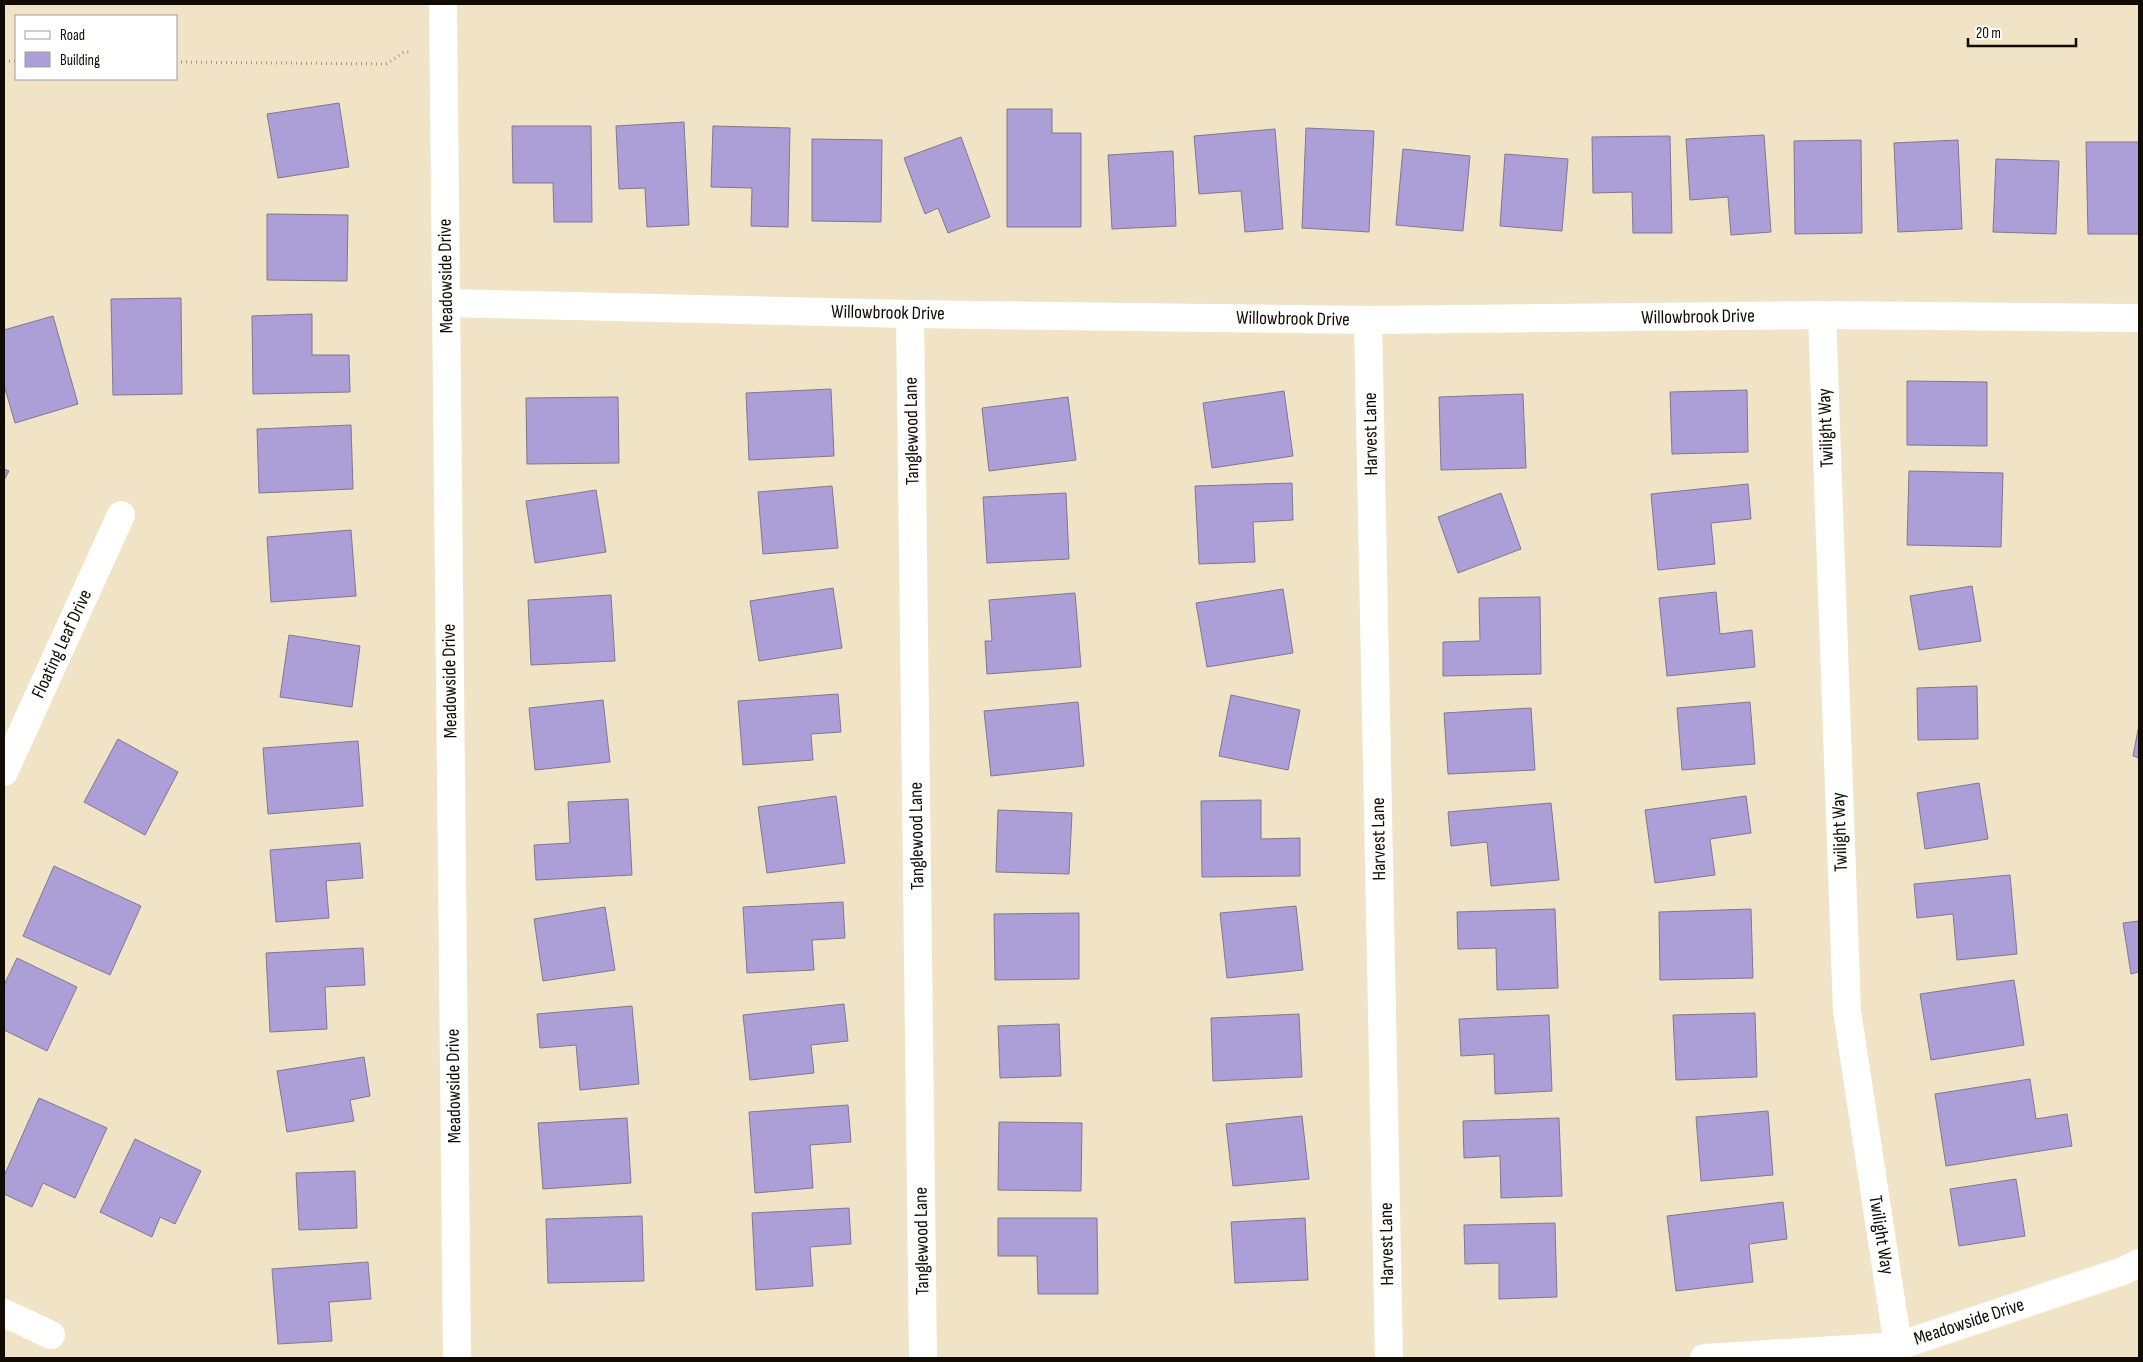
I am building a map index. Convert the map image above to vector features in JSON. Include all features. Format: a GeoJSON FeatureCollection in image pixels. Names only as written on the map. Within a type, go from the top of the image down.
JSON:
{"type":"FeatureCollection","features":[{"type":"Feature","properties":{"kind":"street","name":"Meadowside Drive"},"geometry":{"type":"LineString","coordinates":[[443,4],[457,1358]]}},
{"type":"Feature","properties":{"kind":"street","name":"Willowbrook Drive"},"geometry":{"type":"LineString","coordinates":[[447,303],[910,314],[1368,320],[1822,315],[2139,318]]}},
{"type":"Feature","properties":{"kind":"street","name":"Tanglewood Lane"},"geometry":{"type":"LineString","coordinates":[[910,314],[923,1358]]}},
{"type":"Feature","properties":{"kind":"street","name":"Twilight Way"},"geometry":{"type":"LineString","coordinates":[[1822,315],[1847,1011],[1898,1346]]}},
{"type":"Feature","properties":{"kind":"street","name":"Harvest Lane"},"geometry":{"type":"LineString","coordinates":[[1368,320],[1389,1358]]}},
{"type":"Feature","properties":{"kind":"street","name":"Floating Leaf Drive"},"geometry":{"type":"LineString","coordinates":[[4,772],[121,515]]}},
{"type":"Feature","properties":{"kind":"street","name":"Meadowside Drive"},"geometry":{"type":"LineString","coordinates":[[1704,1358],[1898,1346],[2123,1270],[2139,1262]]}},
{"type":"Feature","properties":{"kind":"street"},"geometry":{"type":"LineString","coordinates":[[4,1313],[51,1335]]}},
{"type":"Feature","properties":{"kind":"path"},"geometry":{"type":"LineString","coordinates":[[178,62],[386,64],[404,52]]}},
{"type":"Feature","properties":{"kind":"building"},"geometry":{"type":"Polygon","coordinates":[[[339,103],[349,167],[278,178],[267,114],[339,103]]]}},
{"type":"Feature","properties":{"kind":"building"},"geometry":{"type":"Polygon","coordinates":[[[1007,109],[1052,109],[1052,133],[1081,133],[1081,227],[1007,227],[1007,109]]]}},
{"type":"Feature","properties":{"kind":"building"},"geometry":{"type":"Polygon","coordinates":[[[684,122],[689,225],[647,227],[645,188],[619,189],[616,126],[684,122]]]}},
{"type":"Feature","properties":{"kind":"building"},"geometry":{"type":"Polygon","coordinates":[[[512,126],[591,126],[592,222],[554,222],[553,183],[513,183],[512,126]]]}},
{"type":"Feature","properties":{"kind":"building"},"geometry":{"type":"Polygon","coordinates":[[[713,126],[790,128],[788,227],[751,226],[752,188],[711,187],[713,126]]]}},
{"type":"Feature","properties":{"kind":"building"},"geometry":{"type":"Polygon","coordinates":[[[1306,128],[1374,131],[1369,232],[1302,228],[1306,128]]]}},
{"type":"Feature","properties":{"kind":"building"},"geometry":{"type":"Polygon","coordinates":[[[1275,129],[1283,229],[1245,232],[1241,191],[1199,194],[1194,136],[1275,129]]]}},
{"type":"Feature","properties":{"kind":"building"},"geometry":{"type":"Polygon","coordinates":[[[1764,135],[1771,232],[1731,235],[1728,197],[1690,200],[1686,139],[1764,135]]]}},
{"type":"Feature","properties":{"kind":"building"},"geometry":{"type":"Polygon","coordinates":[[[1670,136],[1672,233],[1633,233],[1632,192],[1593,193],[1592,137],[1670,136]]]}},
{"type":"Feature","properties":{"kind":"building"},"geometry":{"type":"Polygon","coordinates":[[[961,137],[990,217],[948,233],[938,208],[925,214],[904,158],[961,137]]]}},
{"type":"Feature","properties":{"kind":"building"},"geometry":{"type":"Polygon","coordinates":[[[812,139],[882,140],[881,222],[812,221],[812,139]]]}},
{"type":"Feature","properties":{"kind":"building"},"geometry":{"type":"Polygon","coordinates":[[[1861,140],[1862,233],[1795,234],[1794,141],[1861,140]]]}},
{"type":"Feature","properties":{"kind":"building"},"geometry":{"type":"Polygon","coordinates":[[[1958,140],[1962,229],[1898,232],[1894,143],[1958,140]]]}},
{"type":"Feature","properties":{"kind":"building"},"geometry":{"type":"Polygon","coordinates":[[[2086,142],[2139,142],[2139,234],[2088,234],[2086,142]]]}},
{"type":"Feature","properties":{"kind":"building"},"geometry":{"type":"Polygon","coordinates":[[[1403,149],[1470,156],[1463,231],[1396,225],[1403,149]]]}},
{"type":"Feature","properties":{"kind":"building"},"geometry":{"type":"Polygon","coordinates":[[[1173,151],[1176,226],[1112,229],[1108,155],[1173,151]]]}},
{"type":"Feature","properties":{"kind":"building"},"geometry":{"type":"Polygon","coordinates":[[[1505,154],[1568,159],[1562,231],[1500,226],[1505,154]]]}},
{"type":"Feature","properties":{"kind":"building"},"geometry":{"type":"Polygon","coordinates":[[[1996,159],[2059,161],[2056,234],[1993,232],[1996,159]]]}},
{"type":"Feature","properties":{"kind":"building"},"geometry":{"type":"Polygon","coordinates":[[[267,214],[348,215],[347,281],[267,280],[267,214]]]}},
{"type":"Feature","properties":{"kind":"building"},"geometry":{"type":"Polygon","coordinates":[[[181,298],[182,394],[113,395],[111,299],[181,298]]]}},
{"type":"Feature","properties":{"kind":"building"},"geometry":{"type":"Polygon","coordinates":[[[312,314],[312,355],[349,355],[350,392],[253,394],[252,316],[312,314]]]}},
{"type":"Feature","properties":{"kind":"building"},"geometry":{"type":"Polygon","coordinates":[[[53,316],[78,404],[15,423],[4,385],[4,330],[53,316]]]}},
{"type":"Feature","properties":{"kind":"building"},"geometry":{"type":"Polygon","coordinates":[[[1907,381],[1987,382],[1987,446],[1907,445],[1907,381]]]}},
{"type":"Feature","properties":{"kind":"building"},"geometry":{"type":"Polygon","coordinates":[[[831,389],[834,456],[749,460],[746,393],[831,389]]]}},
{"type":"Feature","properties":{"kind":"building"},"geometry":{"type":"Polygon","coordinates":[[[1747,390],[1748,452],[1672,454],[1670,392],[1747,390]]]}},
{"type":"Feature","properties":{"kind":"building"},"geometry":{"type":"Polygon","coordinates":[[[1284,391],[1293,456],[1212,468],[1203,403],[1284,391]]]}},
{"type":"Feature","properties":{"kind":"building"},"geometry":{"type":"Polygon","coordinates":[[[1523,394],[1526,468],[1441,470],[1439,397],[1523,394]]]}},
{"type":"Feature","properties":{"kind":"building"},"geometry":{"type":"Polygon","coordinates":[[[618,397],[619,463],[527,464],[526,398],[618,397]]]}},
{"type":"Feature","properties":{"kind":"building"},"geometry":{"type":"Polygon","coordinates":[[[1068,397],[1076,460],[989,471],[982,408],[1068,397]]]}},
{"type":"Feature","properties":{"kind":"building"},"geometry":{"type":"Polygon","coordinates":[[[351,425],[353,489],[259,493],[257,429],[351,425]]]}},
{"type":"Feature","properties":{"kind":"building"},"geometry":{"type":"Polygon","coordinates":[[[4,469],[9,471],[4,480],[4,469]]]}},
{"type":"Feature","properties":{"kind":"building"},"geometry":{"type":"Polygon","coordinates":[[[1909,471],[2003,473],[2001,547],[1907,545],[1909,471]]]}},
{"type":"Feature","properties":{"kind":"building"},"geometry":{"type":"Polygon","coordinates":[[[1292,483],[1293,520],[1253,522],[1255,562],[1199,564],[1195,486],[1292,483]]]}},
{"type":"Feature","properties":{"kind":"building"},"geometry":{"type":"Polygon","coordinates":[[[1748,484],[1751,519],[1711,523],[1715,564],[1658,570],[1651,494],[1748,484]]]}},
{"type":"Feature","properties":{"kind":"building"},"geometry":{"type":"Polygon","coordinates":[[[832,486],[838,548],[763,554],[758,492],[832,486]]]}},
{"type":"Feature","properties":{"kind":"building"},"geometry":{"type":"Polygon","coordinates":[[[596,490],[606,552],[535,563],[526,501],[596,490]]]}},
{"type":"Feature","properties":{"kind":"building"},"geometry":{"type":"Polygon","coordinates":[[[1066,493],[1069,559],[987,563],[983,497],[1066,493]]]}},
{"type":"Feature","properties":{"kind":"building"},"geometry":{"type":"Polygon","coordinates":[[[1501,493],[1521,549],[1458,573],[1438,517],[1501,493]]]}},
{"type":"Feature","properties":{"kind":"building"},"geometry":{"type":"Polygon","coordinates":[[[351,530],[356,596],[271,602],[267,537],[351,530]]]}},
{"type":"Feature","properties":{"kind":"building"},"geometry":{"type":"Polygon","coordinates":[[[1972,586],[1981,641],[1919,650],[1910,596],[1972,586]]]}},
{"type":"Feature","properties":{"kind":"building"},"geometry":{"type":"Polygon","coordinates":[[[833,588],[842,648],[759,661],[750,601],[833,588]]]}},
{"type":"Feature","properties":{"kind":"building"},"geometry":{"type":"Polygon","coordinates":[[[1283,589],[1293,653],[1207,667],[1196,603],[1283,589]]]}},
{"type":"Feature","properties":{"kind":"building"},"geometry":{"type":"Polygon","coordinates":[[[1716,592],[1720,634],[1752,630],[1755,667],[1667,676],[1659,598],[1716,592]]]}},
{"type":"Feature","properties":{"kind":"building"},"geometry":{"type":"Polygon","coordinates":[[[1075,593],[1081,667],[987,674],[985,641],[992,641],[989,600],[1075,593]]]}},
{"type":"Feature","properties":{"kind":"building"},"geometry":{"type":"Polygon","coordinates":[[[611,595],[615,661],[531,665],[528,600],[611,595]]]}},
{"type":"Feature","properties":{"kind":"building"},"geometry":{"type":"Polygon","coordinates":[[[1540,597],[1541,674],[1443,676],[1443,642],[1480,641],[1479,598],[1540,597]]]}},
{"type":"Feature","properties":{"kind":"building"},"geometry":{"type":"Polygon","coordinates":[[[289,635],[360,646],[352,707],[280,697],[289,635]]]}},
{"type":"Feature","properties":{"kind":"building"},"geometry":{"type":"Polygon","coordinates":[[[1977,686],[1978,739],[1918,740],[1917,688],[1977,686]]]}},
{"type":"Feature","properties":{"kind":"building"},"geometry":{"type":"Polygon","coordinates":[[[838,694],[841,732],[811,734],[813,760],[743,765],[738,701],[838,694]]]}},
{"type":"Feature","properties":{"kind":"building"},"geometry":{"type":"Polygon","coordinates":[[[1231,695],[1300,710],[1288,770],[1219,756],[1231,695]]]}},
{"type":"Feature","properties":{"kind":"building"},"geometry":{"type":"Polygon","coordinates":[[[603,700],[610,762],[535,770],[529,708],[603,700]]]}},
{"type":"Feature","properties":{"kind":"building"},"geometry":{"type":"Polygon","coordinates":[[[1078,702],[1084,766],[991,776],[984,711],[1078,702]]]}},
{"type":"Feature","properties":{"kind":"building"},"geometry":{"type":"Polygon","coordinates":[[[1750,702],[1755,764],[1682,770],[1677,708],[1750,702]]]}},
{"type":"Feature","properties":{"kind":"building"},"geometry":{"type":"Polygon","coordinates":[[[1531,708],[1535,770],[1448,774],[1444,713],[1531,708]]]}},
{"type":"Feature","properties":{"kind":"building"},"geometry":{"type":"Polygon","coordinates":[[[2139,725],[2139,758],[2133,756],[2139,725]]]}},
{"type":"Feature","properties":{"kind":"building"},"geometry":{"type":"Polygon","coordinates":[[[118,739],[178,772],[145,835],[84,802],[118,739]]]}},
{"type":"Feature","properties":{"kind":"building"},"geometry":{"type":"Polygon","coordinates":[[[358,741],[363,806],[268,814],[263,748],[358,741]]]}},
{"type":"Feature","properties":{"kind":"building"},"geometry":{"type":"Polygon","coordinates":[[[1979,783],[1988,839],[1925,849],[1917,793],[1979,783]]]}},
{"type":"Feature","properties":{"kind":"building"},"geometry":{"type":"Polygon","coordinates":[[[836,796],[845,863],[767,873],[758,807],[836,796]]]}},
{"type":"Feature","properties":{"kind":"building"},"geometry":{"type":"Polygon","coordinates":[[[1746,796],[1751,833],[1710,839],[1715,875],[1655,883],[1645,810],[1746,796]]]}},
{"type":"Feature","properties":{"kind":"building"},"geometry":{"type":"Polygon","coordinates":[[[628,799],[632,875],[536,880],[534,845],[570,843],[568,802],[628,799]]]}},
{"type":"Feature","properties":{"kind":"building"},"geometry":{"type":"Polygon","coordinates":[[[1261,800],[1261,839],[1300,838],[1300,876],[1202,877],[1201,801],[1261,800]]]}},
{"type":"Feature","properties":{"kind":"building"},"geometry":{"type":"Polygon","coordinates":[[[1551,803],[1559,880],[1491,886],[1487,842],[1451,846],[1448,812],[1551,803]]]}},
{"type":"Feature","properties":{"kind":"building"},"geometry":{"type":"Polygon","coordinates":[[[998,810],[1072,813],[1069,874],[996,872],[998,810]]]}},
{"type":"Feature","properties":{"kind":"building"},"geometry":{"type":"Polygon","coordinates":[[[360,843],[363,878],[326,881],[329,918],[276,922],[270,850],[360,843]]]}},
{"type":"Feature","properties":{"kind":"building"},"geometry":{"type":"Polygon","coordinates":[[[54,866],[141,906],[110,975],[23,936],[54,866]]]}},
{"type":"Feature","properties":{"kind":"building"},"geometry":{"type":"Polygon","coordinates":[[[2010,875],[2017,954],[1957,960],[1953,914],[1917,918],[1914,884],[2010,875]]]}},
{"type":"Feature","properties":{"kind":"building"},"geometry":{"type":"Polygon","coordinates":[[[843,902],[845,938],[812,940],[814,970],[747,973],[743,907],[843,902]]]}},
{"type":"Feature","properties":{"kind":"building"},"geometry":{"type":"Polygon","coordinates":[[[1296,906],[1303,970],[1227,978],[1220,913],[1296,906]]]}},
{"type":"Feature","properties":{"kind":"building"},"geometry":{"type":"Polygon","coordinates":[[[605,907],[615,970],[543,981],[534,919],[605,907]]]}},
{"type":"Feature","properties":{"kind":"building"},"geometry":{"type":"Polygon","coordinates":[[[1555,909],[1558,988],[1497,990],[1496,948],[1458,949],[1457,912],[1555,909]]]}},
{"type":"Feature","properties":{"kind":"building"},"geometry":{"type":"Polygon","coordinates":[[[1751,909],[1753,978],[1660,980],[1659,912],[1751,909]]]}},
{"type":"Feature","properties":{"kind":"building"},"geometry":{"type":"Polygon","coordinates":[[[1079,913],[1079,979],[995,980],[994,914],[1079,913]]]}},
{"type":"Feature","properties":{"kind":"building"},"geometry":{"type":"Polygon","coordinates":[[[2139,921],[2139,972],[2131,974],[2123,923],[2139,921]]]}},
{"type":"Feature","properties":{"kind":"building"},"geometry":{"type":"Polygon","coordinates":[[[363,948],[365,985],[325,987],[327,1029],[270,1032],[266,953],[363,948]]]}},
{"type":"Feature","properties":{"kind":"building"},"geometry":{"type":"Polygon","coordinates":[[[17,958],[77,987],[47,1051],[4,1030],[4,985],[17,958]]]}},
{"type":"Feature","properties":{"kind":"building"},"geometry":{"type":"Polygon","coordinates":[[[2014,980],[2024,1045],[1931,1060],[1920,994],[2014,980]]]}},
{"type":"Feature","properties":{"kind":"building"},"geometry":{"type":"Polygon","coordinates":[[[844,1004],[848,1041],[811,1045],[814,1073],[750,1080],[743,1015],[844,1004]]]}},
{"type":"Feature","properties":{"kind":"building"},"geometry":{"type":"Polygon","coordinates":[[[632,1006],[639,1084],[580,1090],[576,1045],[540,1048],[537,1014],[632,1006]]]}},
{"type":"Feature","properties":{"kind":"building"},"geometry":{"type":"Polygon","coordinates":[[[1755,1013],[1757,1077],[1676,1080],[1673,1015],[1755,1013]]]}},
{"type":"Feature","properties":{"kind":"building"},"geometry":{"type":"Polygon","coordinates":[[[1299,1014],[1302,1077],[1213,1081],[1211,1018],[1299,1014]]]}},
{"type":"Feature","properties":{"kind":"building"},"geometry":{"type":"Polygon","coordinates":[[[1549,1015],[1552,1091],[1495,1094],[1494,1054],[1461,1056],[1459,1019],[1549,1015]]]}},
{"type":"Feature","properties":{"kind":"building"},"geometry":{"type":"Polygon","coordinates":[[[1059,1024],[1061,1076],[1000,1078],[998,1026],[1059,1024]]]}},
{"type":"Feature","properties":{"kind":"building"},"geometry":{"type":"Polygon","coordinates":[[[364,1057],[370,1096],[350,1100],[354,1121],[287,1132],[277,1071],[364,1057]]]}},
{"type":"Feature","properties":{"kind":"building"},"geometry":{"type":"Polygon","coordinates":[[[2030,1079],[2036,1119],[2067,1114],[2072,1146],[1946,1166],[1935,1094],[2030,1079]]]}},
{"type":"Feature","properties":{"kind":"building"},"geometry":{"type":"Polygon","coordinates":[[[39,1098],[107,1128],[75,1198],[43,1183],[32,1207],[4,1194],[4,1176],[39,1098]]]}},
{"type":"Feature","properties":{"kind":"building"},"geometry":{"type":"Polygon","coordinates":[[[848,1105],[851,1142],[810,1145],[813,1188],[755,1193],[749,1112],[848,1105]]]}},
{"type":"Feature","properties":{"kind":"building"},"geometry":{"type":"Polygon","coordinates":[[[1768,1111],[1773,1175],[1701,1181],[1696,1117],[1768,1111]]]}},
{"type":"Feature","properties":{"kind":"building"},"geometry":{"type":"Polygon","coordinates":[[[1302,1116],[1309,1179],[1233,1186],[1226,1124],[1302,1116]]]}},
{"type":"Feature","properties":{"kind":"building"},"geometry":{"type":"Polygon","coordinates":[[[627,1118],[631,1183],[543,1189],[538,1123],[627,1118]]]}},
{"type":"Feature","properties":{"kind":"building"},"geometry":{"type":"Polygon","coordinates":[[[1559,1118],[1562,1196],[1501,1198],[1500,1156],[1464,1158],[1463,1121],[1559,1118]]]}},
{"type":"Feature","properties":{"kind":"building"},"geometry":{"type":"Polygon","coordinates":[[[999,1122],[1082,1123],[1081,1191],[998,1190],[999,1122]]]}},
{"type":"Feature","properties":{"kind":"building"},"geometry":{"type":"Polygon","coordinates":[[[135,1139],[201,1171],[175,1224],[160,1217],[152,1237],[100,1212],[135,1139]]]}},
{"type":"Feature","properties":{"kind":"building"},"geometry":{"type":"Polygon","coordinates":[[[355,1171],[357,1228],[299,1230],[296,1173],[355,1171]]]}},
{"type":"Feature","properties":{"kind":"building"},"geometry":{"type":"Polygon","coordinates":[[[2016,1179],[2025,1236],[1959,1246],[1950,1189],[2016,1179]]]}},
{"type":"Feature","properties":{"kind":"building"},"geometry":{"type":"Polygon","coordinates":[[[1783,1202],[1787,1239],[1749,1244],[1753,1282],[1676,1291],[1667,1216],[1783,1202]]]}},
{"type":"Feature","properties":{"kind":"building"},"geometry":{"type":"Polygon","coordinates":[[[849,1208],[851,1244],[810,1247],[813,1286],[756,1290],[752,1213],[849,1208]]]}},
{"type":"Feature","properties":{"kind":"building"},"geometry":{"type":"Polygon","coordinates":[[[642,1216],[644,1281],[548,1283],[546,1219],[642,1216]]]}},
{"type":"Feature","properties":{"kind":"building"},"geometry":{"type":"Polygon","coordinates":[[[998,1218],[1097,1218],[1098,1294],[1038,1294],[1037,1256],[998,1256],[998,1218]]]}},
{"type":"Feature","properties":{"kind":"building"},"geometry":{"type":"Polygon","coordinates":[[[1305,1218],[1308,1280],[1235,1283],[1231,1222],[1305,1218]]]}},
{"type":"Feature","properties":{"kind":"building"},"geometry":{"type":"Polygon","coordinates":[[[1555,1223],[1557,1297],[1499,1299],[1499,1263],[1465,1264],[1464,1225],[1555,1223]]]}},
{"type":"Feature","properties":{"kind":"building"},"geometry":{"type":"Polygon","coordinates":[[[368,1262],[371,1299],[329,1302],[332,1341],[278,1344],[272,1269],[368,1262]]]}}]}
